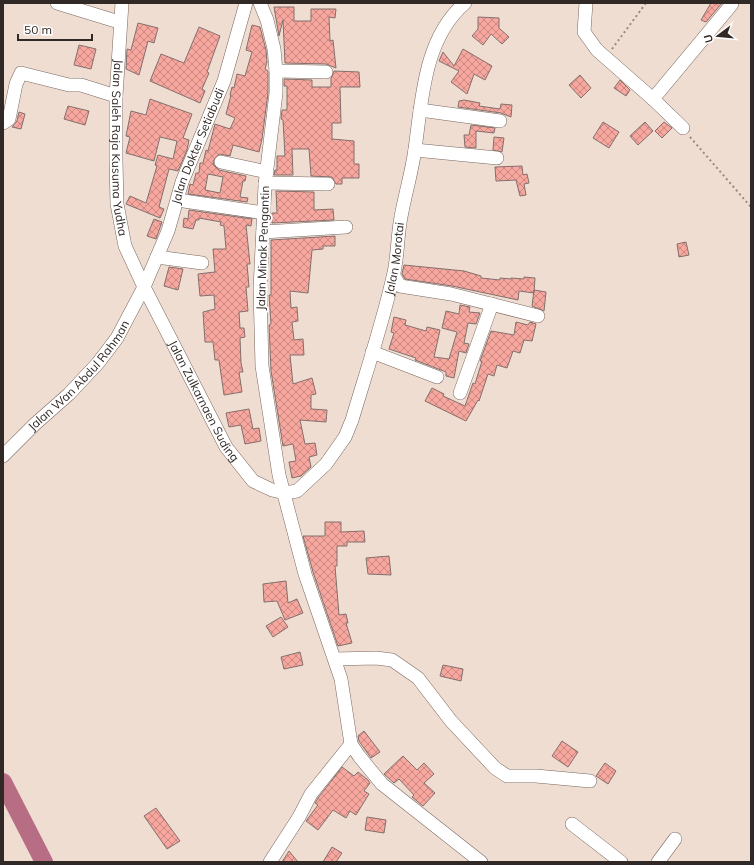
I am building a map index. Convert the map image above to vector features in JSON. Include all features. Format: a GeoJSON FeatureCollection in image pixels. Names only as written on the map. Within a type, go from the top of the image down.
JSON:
{"type":"FeatureCollection","features":[{"type":"Feature","properties":{"kind":"street"},"geometry":{"type":"LineString","coordinates":[[57,3],[119,22]]}},
{"type":"Feature","properties":{"kind":"street","name":"Jalan Saleh Raja Kusuma Yudha"},"geometry":{"type":"LineString","coordinates":[[122,3],[119,22],[116,96],[117,204],[124,246],[144,287]]}},
{"type":"Feature","properties":{"kind":"street","name":"Jalan Dokter Setiabudi"},"geometry":{"type":"LineString","coordinates":[[144,287],[168,231],[182,182],[224,81],[246,3]]}},
{"type":"Feature","properties":{"kind":"street","name":"Jalan Minak Pengantin"},"geometry":{"type":"LineString","coordinates":[[260,3],[268,20],[274,49],[276,71],[276,93],[266,177],[260,289],[262,366],[279,475],[285,493],[305,574],[335,659],[345,694],[351,744]]}},
{"type":"Feature","properties":{"kind":"street","name":"Jalan Morotai"},"geometry":{"type":"LineString","coordinates":[[285,493],[297,491],[326,464],[345,437],[352,420],[394,276],[401,218],[415,150],[426,73],[436,46],[458,10],[465,3]]}},
{"type":"Feature","properties":{"kind":"street"},"geometry":{"type":"LineString","coordinates":[[586,3],[584,32],[597,50],[653,99],[683,128]]}},
{"type":"Feature","properties":{"kind":"street"},"geometry":{"type":"LineString","coordinates":[[653,99],[732,4]]}},
{"type":"Feature","properties":{"kind":"street"},"geometry":{"type":"LineString","coordinates":[[276,71],[326,72]]}},
{"type":"Feature","properties":{"kind":"street"},"geometry":{"type":"LineString","coordinates":[[3,123],[8,119],[16,84],[21,73],[69,85],[81,85],[116,96]]}},
{"type":"Feature","properties":{"kind":"street"},"geometry":{"type":"LineString","coordinates":[[420,110],[500,121]]}},
{"type":"Feature","properties":{"kind":"street"},"geometry":{"type":"LineString","coordinates":[[415,150],[497,158]]}},
{"type":"Feature","properties":{"kind":"street"},"geometry":{"type":"LineString","coordinates":[[221,162],[266,177],[328,184]]}},
{"type":"Feature","properties":{"kind":"street"},"geometry":{"type":"LineString","coordinates":[[184,201],[264,213]]}},
{"type":"Feature","properties":{"kind":"street"},"geometry":{"type":"LineString","coordinates":[[263,232],[346,227]]}},
{"type":"Feature","properties":{"kind":"street"},"geometry":{"type":"LineString","coordinates":[[157,257],[202,263]]}},
{"type":"Feature","properties":{"kind":"street"},"geometry":{"type":"LineString","coordinates":[[394,276],[400,286],[451,294],[538,316]]}},
{"type":"Feature","properties":{"kind":"street","name":"Jalan Wan Abdul Rahman"},"geometry":{"type":"LineString","coordinates":[[5,450],[69,394],[98,363],[117,338],[144,287]]}},
{"type":"Feature","properties":{"kind":"street","name":"Jalan Zulkarnaen Suding"},"geometry":{"type":"LineString","coordinates":[[144,287],[226,447],[253,481],[272,490],[285,493]]}},
{"type":"Feature","properties":{"kind":"street"},"geometry":{"type":"LineString","coordinates":[[460,393],[492,304]]}},
{"type":"Feature","properties":{"kind":"street"},"geometry":{"type":"LineString","coordinates":[[372,352],[437,377]]}},
{"type":"Feature","properties":{"kind":"street"},"geometry":{"type":"LineString","coordinates":[[335,659],[376,658],[392,660],[418,678],[451,721],[494,768],[507,776],[536,776],[590,781]]}},
{"type":"Feature","properties":{"kind":"street"},"geometry":{"type":"LineString","coordinates":[[270,862],[299,817],[311,794],[351,744],[382,784],[481,862]]}},
{"type":"Feature","properties":{"kind":"street"},"geometry":{"type":"LineString","coordinates":[[572,824],[621,862]]}},
{"type":"Feature","properties":{"kind":"street"},"geometry":{"type":"LineString","coordinates":[[658,862],[675,839]]}},
{"type":"Feature","properties":{"kind":"path"},"geometry":{"type":"LineString","coordinates":[[606,58],[646,3]]}},
{"type":"Feature","properties":{"kind":"path"},"geometry":{"type":"LineString","coordinates":[[683,128],[751,207]]}},
{"type":"Feature","properties":{"kind":"building"},"geometry":{"type":"Polygon","coordinates":[[[711,3],[722,3],[706,22],[701,20],[711,3]]]}},
{"type":"Feature","properties":{"kind":"building"},"geometry":{"type":"Polygon","coordinates":[[[274,7],[294,7],[294,21],[311,21],[311,9],[336,9],[335,18],[329,17],[330,41],[333,40],[336,68],[326,64],[285,63],[283,20],[279,36],[274,7]]]}},
{"type":"Feature","properties":{"kind":"building"},"geometry":{"type":"Polygon","coordinates":[[[478,17],[499,18],[499,28],[509,37],[502,44],[491,34],[483,45],[472,36],[478,29],[478,17]]]}},
{"type":"Feature","properties":{"kind":"building"},"geometry":{"type":"Polygon","coordinates":[[[138,23],[158,28],[154,43],[148,41],[139,75],[126,69],[127,49],[131,50],[138,23]]]}},
{"type":"Feature","properties":{"kind":"building"},"geometry":{"type":"Polygon","coordinates":[[[252,25],[260,27],[266,50],[267,62],[265,69],[268,71],[268,93],[259,152],[233,145],[230,156],[219,154],[213,161],[214,165],[219,170],[246,176],[245,181],[243,181],[240,197],[248,198],[247,202],[188,194],[190,184],[193,185],[196,173],[199,173],[200,163],[203,163],[206,150],[208,151],[215,124],[230,129],[235,118],[226,114],[232,87],[234,88],[237,74],[245,76],[252,52],[246,50],[252,25]],[[208,174],[205,190],[220,193],[223,177],[208,174]]]}},
{"type":"Feature","properties":{"kind":"building"},"geometry":{"type":"Polygon","coordinates":[[[199,27],[220,36],[207,72],[209,73],[202,89],[205,91],[200,103],[150,81],[161,54],[184,63],[199,27]]]}},
{"type":"Feature","properties":{"kind":"building"},"geometry":{"type":"Polygon","coordinates":[[[79,45],[96,49],[91,69],[74,65],[79,45]]]}},
{"type":"Feature","properties":{"kind":"building"},"geometry":{"type":"Polygon","coordinates":[[[463,49],[492,66],[485,80],[474,74],[467,94],[451,82],[459,71],[439,61],[443,52],[454,66],[463,49]]]}},
{"type":"Feature","properties":{"kind":"building"},"geometry":{"type":"Polygon","coordinates":[[[334,71],[359,72],[360,87],[340,87],[341,123],[332,123],[332,139],[354,141],[354,164],[359,164],[359,178],[342,178],[342,184],[336,184],[332,177],[311,176],[309,149],[292,149],[293,175],[274,175],[275,170],[277,170],[277,156],[285,156],[283,120],[281,119],[282,110],[287,110],[287,86],[284,86],[284,79],[312,80],[312,87],[331,87],[331,78],[334,71]]]}},
{"type":"Feature","properties":{"kind":"building"},"geometry":{"type":"Polygon","coordinates":[[[580,75],[591,88],[581,98],[569,85],[580,75]]]}},
{"type":"Feature","properties":{"kind":"building"},"geometry":{"type":"Polygon","coordinates":[[[620,80],[630,90],[626,96],[614,88],[620,80]]]}},
{"type":"Feature","properties":{"kind":"building"},"geometry":{"type":"Polygon","coordinates":[[[150,99],[192,114],[183,138],[189,140],[187,150],[178,171],[169,169],[159,207],[164,209],[160,218],[126,204],[130,196],[146,203],[157,166],[155,165],[158,155],[173,159],[177,141],[160,137],[154,161],[126,153],[130,137],[126,136],[131,111],[146,115],[150,99]]]}},
{"type":"Feature","properties":{"kind":"building"},"geometry":{"type":"Polygon","coordinates":[[[464,100],[480,103],[479,106],[500,109],[501,104],[512,105],[511,117],[501,113],[458,107],[459,101],[464,100]]]}},
{"type":"Feature","properties":{"kind":"building"},"geometry":{"type":"Polygon","coordinates":[[[68,106],[89,111],[85,125],[64,119],[68,106]]]}},
{"type":"Feature","properties":{"kind":"building"},"geometry":{"type":"Polygon","coordinates":[[[19,112],[25,114],[21,129],[12,127],[17,121],[19,112]]]}},
{"type":"Feature","properties":{"kind":"building"},"geometry":{"type":"Polygon","coordinates":[[[603,122],[619,132],[609,148],[593,138],[603,122]]]}},
{"type":"Feature","properties":{"kind":"building"},"geometry":{"type":"Polygon","coordinates":[[[645,122],[653,131],[638,145],[630,136],[645,122]]]}},
{"type":"Feature","properties":{"kind":"building"},"geometry":{"type":"Polygon","coordinates":[[[664,122],[672,128],[662,138],[655,131],[664,122]]]}},
{"type":"Feature","properties":{"kind":"building"},"geometry":{"type":"Polygon","coordinates":[[[471,125],[495,128],[494,133],[476,131],[476,148],[465,147],[464,135],[469,135],[471,125]]]}},
{"type":"Feature","properties":{"kind":"building"},"geometry":{"type":"Polygon","coordinates":[[[494,137],[504,138],[502,152],[493,150],[494,137]]]}},
{"type":"Feature","properties":{"kind":"building"},"geometry":{"type":"Polygon","coordinates":[[[522,166],[523,175],[527,174],[529,183],[524,184],[526,195],[520,196],[516,180],[496,181],[495,167],[522,166]]]}},
{"type":"Feature","properties":{"kind":"building"},"geometry":{"type":"Polygon","coordinates":[[[276,191],[314,192],[314,210],[333,209],[334,220],[272,223],[272,213],[277,213],[276,191]]]}},
{"type":"Feature","properties":{"kind":"building"},"geometry":{"type":"Polygon","coordinates":[[[189,210],[252,219],[251,226],[246,225],[250,264],[247,264],[249,287],[246,287],[248,311],[239,312],[240,328],[244,328],[245,337],[240,338],[241,363],[243,372],[239,372],[242,392],[224,395],[219,360],[215,360],[213,342],[205,342],[203,312],[215,309],[214,295],[200,296],[198,274],[215,272],[213,249],[226,249],[224,226],[220,225],[221,222],[199,218],[199,220],[196,220],[193,229],[183,227],[184,218],[188,219],[189,210]]]}},
{"type":"Feature","properties":{"kind":"building"},"geometry":{"type":"Polygon","coordinates":[[[154,219],[162,222],[156,239],[147,236],[154,219]]]}},
{"type":"Feature","properties":{"kind":"building"},"geometry":{"type":"Polygon","coordinates":[[[335,236],[335,246],[323,246],[323,249],[312,250],[308,293],[290,291],[291,308],[297,307],[298,321],[292,322],[294,340],[303,339],[304,355],[290,355],[293,384],[312,378],[316,394],[311,395],[311,409],[327,410],[326,422],[300,420],[305,444],[315,443],[317,455],[309,457],[311,467],[301,476],[292,478],[289,462],[296,461],[293,444],[283,446],[271,371],[269,325],[271,324],[269,295],[271,295],[271,240],[335,236]]]}},
{"type":"Feature","properties":{"kind":"building"},"geometry":{"type":"Polygon","coordinates":[[[686,242],[689,255],[679,257],[677,244],[686,242]]]}},
{"type":"Feature","properties":{"kind":"building"},"geometry":{"type":"Polygon","coordinates":[[[404,265],[464,271],[481,276],[481,278],[500,280],[500,278],[535,278],[534,293],[519,291],[518,300],[452,286],[405,279],[402,274],[404,265]]]}},
{"type":"Feature","properties":{"kind":"building"},"geometry":{"type":"Polygon","coordinates":[[[169,267],[183,269],[178,290],[164,286],[169,267]]]}},
{"type":"Feature","properties":{"kind":"building"},"geometry":{"type":"Polygon","coordinates":[[[534,290],[546,292],[544,311],[532,306],[534,290]]]}},
{"type":"Feature","properties":{"kind":"building"},"geometry":{"type":"Polygon","coordinates":[[[460,305],[470,307],[469,312],[480,313],[476,324],[468,323],[464,343],[469,344],[466,353],[459,351],[454,378],[446,376],[446,372],[415,360],[416,358],[389,349],[394,333],[391,332],[394,317],[406,320],[405,325],[426,331],[427,327],[440,330],[434,357],[449,359],[457,332],[442,328],[446,311],[459,314],[460,305]]]}},
{"type":"Feature","properties":{"kind":"building"},"geometry":{"type":"Polygon","coordinates":[[[516,322],[528,325],[530,322],[536,324],[532,341],[524,340],[520,353],[513,351],[507,368],[497,365],[494,376],[488,374],[479,401],[478,400],[466,421],[425,401],[432,388],[444,394],[443,396],[465,406],[473,383],[475,384],[482,361],[480,361],[491,331],[514,335],[516,322]]]}},
{"type":"Feature","properties":{"kind":"building"},"geometry":{"type":"Polygon","coordinates":[[[249,409],[253,429],[259,428],[261,441],[245,444],[241,425],[229,427],[226,413],[249,409]]]}},
{"type":"Feature","properties":{"kind":"building"},"geometry":{"type":"Polygon","coordinates":[[[325,522],[341,522],[341,532],[364,531],[365,542],[347,542],[347,546],[337,546],[337,566],[335,566],[339,615],[346,614],[348,623],[346,623],[352,643],[338,646],[313,572],[303,536],[325,536],[325,522]]]}},
{"type":"Feature","properties":{"kind":"building"},"geometry":{"type":"Polygon","coordinates":[[[389,556],[391,575],[368,574],[366,558],[389,556]]]}},
{"type":"Feature","properties":{"kind":"building"},"geometry":{"type":"Polygon","coordinates":[[[286,581],[288,603],[297,599],[303,613],[285,620],[277,601],[264,602],[263,584],[286,581]]]}},
{"type":"Feature","properties":{"kind":"building"},"geometry":{"type":"Polygon","coordinates":[[[281,617],[288,627],[273,637],[266,626],[281,617]]]}},
{"type":"Feature","properties":{"kind":"building"},"geometry":{"type":"Polygon","coordinates":[[[300,652],[303,665],[284,669],[281,657],[300,652]]]}},
{"type":"Feature","properties":{"kind":"building"},"geometry":{"type":"Polygon","coordinates":[[[443,665],[463,669],[461,681],[440,676],[443,665]]]}},
{"type":"Feature","properties":{"kind":"building"},"geometry":{"type":"Polygon","coordinates":[[[364,731],[380,752],[371,758],[359,741],[358,736],[364,731]]]}},
{"type":"Feature","properties":{"kind":"building"},"geometry":{"type":"Polygon","coordinates":[[[562,741],[578,752],[568,767],[552,756],[562,741]]]}},
{"type":"Feature","properties":{"kind":"building"},"geometry":{"type":"Polygon","coordinates":[[[403,756],[417,770],[424,763],[434,774],[424,783],[435,793],[423,806],[412,797],[414,795],[399,779],[394,783],[384,774],[403,756]]]}},
{"type":"Feature","properties":{"kind":"building"},"geometry":{"type":"Polygon","coordinates":[[[605,763],[616,771],[608,784],[596,776],[605,763]]]}},
{"type":"Feature","properties":{"kind":"building"},"geometry":{"type":"Polygon","coordinates":[[[342,767],[354,776],[358,772],[368,780],[370,783],[364,791],[369,794],[356,815],[350,811],[346,818],[333,810],[318,830],[306,821],[318,805],[315,803],[318,798],[342,767]]]}},
{"type":"Feature","properties":{"kind":"building"},"geometry":{"type":"Polygon","coordinates":[[[156,808],[180,841],[167,849],[144,816],[156,808]]]}},
{"type":"Feature","properties":{"kind":"building"},"geometry":{"type":"Polygon","coordinates":[[[367,817],[386,820],[384,833],[365,830],[367,817]]]}},
{"type":"Feature","properties":{"kind":"building"},"geometry":{"type":"Polygon","coordinates":[[[332,847],[342,853],[336,862],[323,862],[332,847]]]}},
{"type":"Feature","properties":{"kind":"building"},"geometry":{"type":"Polygon","coordinates":[[[289,851],[298,862],[282,862],[289,851]]]}},
{"type":"Feature","properties":{"kind":"waterway"},"geometry":{"type":"LineString","coordinates":[[3,782],[44,862]]}}]}
